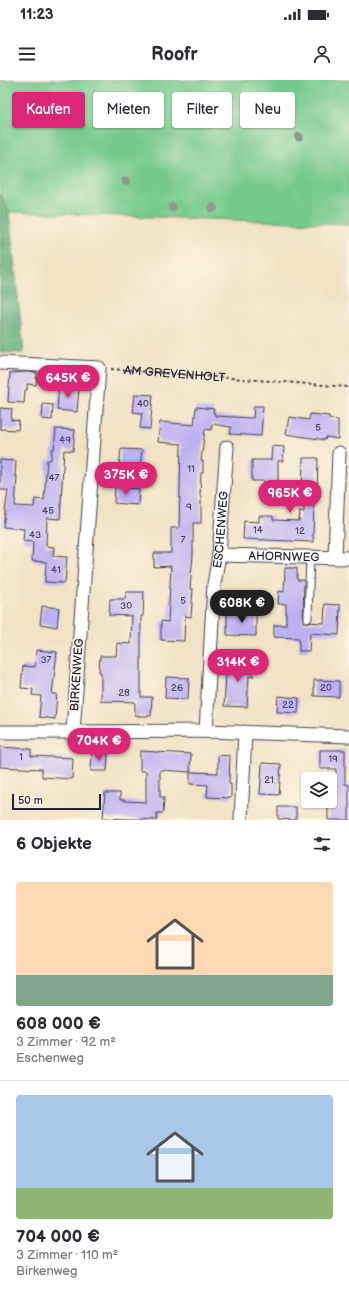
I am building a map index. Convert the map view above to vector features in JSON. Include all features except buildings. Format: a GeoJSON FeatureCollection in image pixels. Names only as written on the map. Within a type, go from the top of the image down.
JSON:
{"type":"FeatureCollection","features":[{"type":"Feature","properties":{"kind":"street"},"geometry":{"type":"LineString","coordinates":[[0,363],[99,368]]}},
{"type":"Feature","properties":{"kind":"street","name":"BIRKENWEG"},"geometry":{"type":"LineString","coordinates":[[73,732],[99,368]]}},
{"type":"Feature","properties":{"kind":"street","name":"ESCHENWEG"},"geometry":{"type":"LineString","coordinates":[[206,731],[214,584],[219,555],[227,447]]}},
{"type":"Feature","properties":{"kind":"street"},"geometry":{"type":"LineString","coordinates":[[335,558],[339,453]]}},
{"type":"Feature","properties":{"kind":"street","name":"AHORNWEG"},"geometry":{"type":"LineString","coordinates":[[219,555],[349,558]]}},
{"type":"Feature","properties":{"kind":"street"},"geometry":{"type":"LineString","coordinates":[[0,732],[206,731],[349,736]]}},
{"type":"Feature","properties":{"kind":"street"},"geometry":{"type":"LineString","coordinates":[[241,820],[244,732]]}},
{"type":"Feature","properties":{"kind":"lane"},"geometry":{"type":"LineString","coordinates":[[308,618],[310,558]]}},
{"type":"Feature","properties":{"kind":"path","name":"AM GREVENHOLT"},"geometry":{"type":"LineString","coordinates":[[99,368],[349,387]]}},
{"type":"Feature","properties":{"kind":"green space"},"geometry":{"type":"Polygon","coordinates":[[[0,80],[349,80],[349,224],[9,212],[0,195],[0,80]]]}},
{"type":"Feature","properties":{"kind":"green space"},"geometry":{"type":"Polygon","coordinates":[[[0,195],[9,212],[24,353],[0,353],[0,195]]]}}]}
